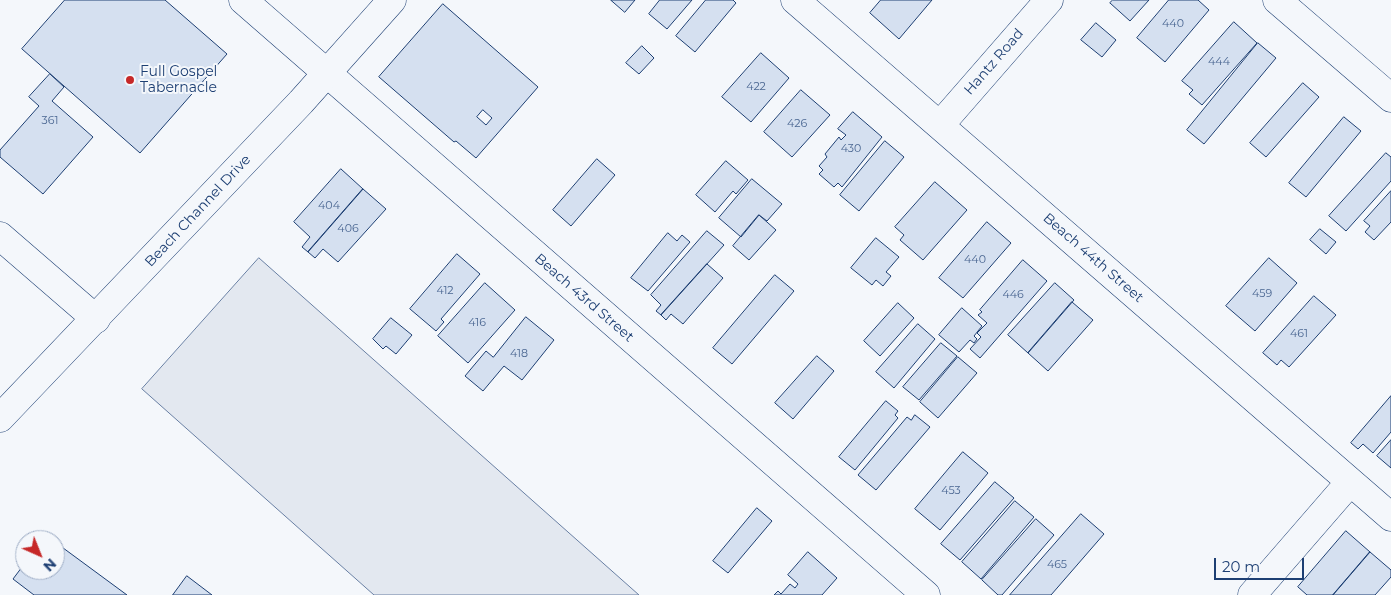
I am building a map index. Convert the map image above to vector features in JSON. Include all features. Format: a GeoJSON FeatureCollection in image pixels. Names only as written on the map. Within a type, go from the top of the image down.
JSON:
{"type":"FeatureCollection","features":[{"type":"Feature","properties":{"kind":"street","name":"Beach 43rd Street"},"geometry":{"type":"LineString","coordinates":[[244,0],[926,595]]}},
{"type":"Feature","properties":{"kind":"street","name":"Beach Channel Drive"},"geometry":{"type":"LineString","coordinates":[[0,418],[327,74],[392,0]]}},
{"type":"Feature","properties":{"kind":"street","name":"Beach 44th Street"},"geometry":{"type":"LineString","coordinates":[[795,0],[1391,517]]}},
{"type":"Feature","properties":{"kind":"street","name":"Hantz Road"},"geometry":{"type":"LineString","coordinates":[[940,125],[1049,0]]}},
{"type":"Feature","properties":{"kind":"street"},"geometry":{"type":"LineString","coordinates":[[1277,0],[1391,98]]}},
{"type":"Feature","properties":{"kind":"street"},"geometry":{"type":"LineString","coordinates":[[0,236],[96,319]]}},
{"type":"Feature","properties":{"kind":"street"},"geometry":{"type":"LineString","coordinates":[[1252,595],[1350,482]]}},
{"type":"Feature","properties":{"kind":"shaded area"},"geometry":{"type":"Polygon","coordinates":[[[259,258],[639,595],[374,595],[142,389],[259,258]]]}},
{"type":"Feature","properties":{"kind":"building","name":"Full Gospel Tabernacle"},"geometry":{"type":"Polygon","coordinates":[[[65,0],[165,0],[227,54],[140,153],[22,49],[65,0]]]}},
{"type":"Feature","properties":{"kind":"building"},"geometry":{"type":"Polygon","coordinates":[[[611,0],[635,0],[625,12],[611,0]]]}},
{"type":"Feature","properties":{"kind":"building"},"geometry":{"type":"Polygon","coordinates":[[[660,0],[692,0],[667,29],[649,14],[660,0]]]}},
{"type":"Feature","properties":{"kind":"building"},"geometry":{"type":"Polygon","coordinates":[[[706,0],[733,0],[736,3],[695,52],[676,36],[706,0]]]}},
{"type":"Feature","properties":{"kind":"building"},"geometry":{"type":"Polygon","coordinates":[[[881,0],[932,0],[899,39],[870,13],[881,0]]]}},
{"type":"Feature","properties":{"kind":"building"},"geometry":{"type":"Polygon","coordinates":[[[1113,0],[1149,0],[1130,21],[1110,3],[1113,0]]]}},
{"type":"Feature","properties":{"kind":"building"},"geometry":{"type":"Polygon","coordinates":[[[1169,0],[1198,0],[1209,10],[1165,62],[1137,38],[1169,0]]]}},
{"type":"Feature","properties":{"kind":"building"},"geometry":{"type":"Polygon","coordinates":[[[443,4],[538,87],[476,158],[456,141],[454,142],[379,77],[443,4]],[[483,110],[477,117],[486,125],[492,118],[483,110]]]}},
{"type":"Feature","properties":{"kind":"building"},"geometry":{"type":"Polygon","coordinates":[[[1234,22],[1257,43],[1202,105],[1189,94],[1193,90],[1182,81],[1234,22]]]}},
{"type":"Feature","properties":{"kind":"building"},"geometry":{"type":"Polygon","coordinates":[[[1096,23],[1116,40],[1102,57],[1081,40],[1096,23]]]}},
{"type":"Feature","properties":{"kind":"building"},"geometry":{"type":"Polygon","coordinates":[[[1258,43],[1276,58],[1204,144],[1187,130],[1258,43]]]}},
{"type":"Feature","properties":{"kind":"building"},"geometry":{"type":"Polygon","coordinates":[[[642,46],[654,58],[639,74],[626,63],[642,46]]]}},
{"type":"Feature","properties":{"kind":"building"},"geometry":{"type":"Polygon","coordinates":[[[761,53],[789,78],[751,122],[722,97],[761,53]]]}},
{"type":"Feature","properties":{"kind":"building"},"geometry":{"type":"Polygon","coordinates":[[[50,74],[64,87],[52,101],[93,137],[43,194],[0,157],[0,150],[39,106],[29,97],[50,74]]]}},
{"type":"Feature","properties":{"kind":"building"},"geometry":{"type":"Polygon","coordinates":[[[1303,83],[1319,97],[1266,157],[1250,143],[1303,83]]]}},
{"type":"Feature","properties":{"kind":"building"},"geometry":{"type":"Polygon","coordinates":[[[801,90],[830,115],[792,157],[764,132],[801,90]]]}},
{"type":"Feature","properties":{"kind":"building"},"geometry":{"type":"Polygon","coordinates":[[[853,112],[882,137],[842,187],[838,183],[834,187],[819,174],[823,170],[819,166],[827,157],[825,154],[839,137],[841,140],[846,135],[838,129],[853,112]]]}},
{"type":"Feature","properties":{"kind":"building"},"geometry":{"type":"Polygon","coordinates":[[[1344,117],[1361,131],[1306,197],[1289,183],[1344,117]]]}},
{"type":"Feature","properties":{"kind":"building"},"geometry":{"type":"Polygon","coordinates":[[[885,141],[904,157],[859,211],[840,195],[885,141]]]}},
{"type":"Feature","properties":{"kind":"building"},"geometry":{"type":"Polygon","coordinates":[[[1386,153],[1391,157],[1391,181],[1346,231],[1329,216],[1386,153]]]}},
{"type":"Feature","properties":{"kind":"building"},"geometry":{"type":"Polygon","coordinates":[[[597,159],[615,175],[571,226],[553,210],[597,159]]]}},
{"type":"Feature","properties":{"kind":"building"},"geometry":{"type":"Polygon","coordinates":[[[726,161],[748,180],[736,194],[733,191],[715,212],[696,195],[726,161]]]}},
{"type":"Feature","properties":{"kind":"building"},"geometry":{"type":"Polygon","coordinates":[[[341,169],[363,189],[308,252],[302,247],[310,237],[294,222],[341,169]]]}},
{"type":"Feature","properties":{"kind":"building"},"geometry":{"type":"Polygon","coordinates":[[[752,179],[782,204],[767,221],[759,215],[741,237],[719,218],[752,179]]]}},
{"type":"Feature","properties":{"kind":"building"},"geometry":{"type":"Polygon","coordinates":[[[935,182],[967,210],[923,260],[900,240],[904,235],[895,227],[935,182]]]}},
{"type":"Feature","properties":{"kind":"building"},"geometry":{"type":"Polygon","coordinates":[[[363,189],[386,209],[338,262],[323,249],[315,258],[308,252],[363,189]]]}},
{"type":"Feature","properties":{"kind":"building"},"geometry":{"type":"Polygon","coordinates":[[[1391,191],[1391,222],[1374,240],[1365,232],[1370,226],[1364,221],[1391,191]]]}},
{"type":"Feature","properties":{"kind":"building"},"geometry":{"type":"Polygon","coordinates":[[[759,215],[776,230],[749,260],[733,246],[759,215]]]}},
{"type":"Feature","properties":{"kind":"building"},"geometry":{"type":"Polygon","coordinates":[[[987,222],[1011,243],[963,298],[939,278],[987,222]]]}},
{"type":"Feature","properties":{"kind":"building"},"geometry":{"type":"Polygon","coordinates":[[[1320,229],[1336,242],[1326,254],[1310,240],[1320,229]]]}},
{"type":"Feature","properties":{"kind":"building"},"geometry":{"type":"Polygon","coordinates":[[[707,231],[724,245],[661,315],[656,311],[661,305],[651,295],[707,231]]]}},
{"type":"Feature","properties":{"kind":"building"},"geometry":{"type":"Polygon","coordinates":[[[668,233],[677,241],[682,235],[690,242],[648,291],[631,278],[668,233]]]}},
{"type":"Feature","properties":{"kind":"building"},"geometry":{"type":"Polygon","coordinates":[[[876,238],[899,257],[886,272],[891,276],[883,286],[876,280],[872,285],[851,268],[876,238]]]}},
{"type":"Feature","properties":{"kind":"building"},"geometry":{"type":"Polygon","coordinates":[[[457,254],[480,274],[441,319],[444,322],[436,331],[410,309],[457,254]]]}},
{"type":"Feature","properties":{"kind":"building"},"geometry":{"type":"Polygon","coordinates":[[[1269,258],[1297,283],[1255,331],[1226,306],[1269,258]]]}},
{"type":"Feature","properties":{"kind":"building"},"geometry":{"type":"Polygon","coordinates":[[[1023,260],[1047,281],[980,358],[970,349],[981,337],[977,333],[987,323],[978,315],[982,312],[980,310],[1023,260]]]}},
{"type":"Feature","properties":{"kind":"building"},"geometry":{"type":"Polygon","coordinates":[[[707,264],[723,278],[683,324],[671,314],[666,320],[661,315],[707,264]]]}},
{"type":"Feature","properties":{"kind":"building"},"geometry":{"type":"Polygon","coordinates":[[[775,275],[794,291],[732,364],[713,348],[775,275]]]}},
{"type":"Feature","properties":{"kind":"building"},"geometry":{"type":"Polygon","coordinates":[[[485,283],[515,310],[468,363],[438,336],[485,283]]]}},
{"type":"Feature","properties":{"kind":"building"},"geometry":{"type":"Polygon","coordinates":[[[1055,283],[1074,300],[1028,353],[1008,335],[1055,283]]]}},
{"type":"Feature","properties":{"kind":"building"},"geometry":{"type":"Polygon","coordinates":[[[1314,296],[1336,315],[1289,367],[1281,360],[1277,365],[1263,353],[1314,296]]]}},
{"type":"Feature","properties":{"kind":"building"},"geometry":{"type":"Polygon","coordinates":[[[1072,302],[1093,320],[1048,371],[1028,353],[1072,302]]]}},
{"type":"Feature","properties":{"kind":"building"},"geometry":{"type":"Polygon","coordinates":[[[898,303],[914,318],[880,356],[864,341],[898,303]]]}},
{"type":"Feature","properties":{"kind":"building"},"geometry":{"type":"Polygon","coordinates":[[[962,308],[982,326],[974,336],[977,339],[974,343],[970,340],[959,352],[939,335],[962,308]]]}},
{"type":"Feature","properties":{"kind":"building"},"geometry":{"type":"Polygon","coordinates":[[[526,317],[554,340],[522,380],[504,366],[483,391],[465,376],[486,351],[493,357],[526,317]]]}},
{"type":"Feature","properties":{"kind":"building"},"geometry":{"type":"Polygon","coordinates":[[[391,318],[412,335],[396,354],[386,346],[383,349],[373,339],[391,318]]]}},
{"type":"Feature","properties":{"kind":"building"},"geometry":{"type":"Polygon","coordinates":[[[918,324],[935,339],[894,388],[876,372],[918,324]]]}},
{"type":"Feature","properties":{"kind":"building"},"geometry":{"type":"Polygon","coordinates":[[[941,343],[957,356],[919,400],[903,387],[941,343]]]}},
{"type":"Feature","properties":{"kind":"building"},"geometry":{"type":"Polygon","coordinates":[[[817,356],[834,371],[793,419],[775,403],[817,356]]]}},
{"type":"Feature","properties":{"kind":"building"},"geometry":{"type":"Polygon","coordinates":[[[958,357],[977,373],[938,418],[920,402],[958,357]]]}},
{"type":"Feature","properties":{"kind":"building"},"geometry":{"type":"Polygon","coordinates":[[[1391,396],[1391,432],[1373,453],[1363,444],[1358,449],[1351,443],[1391,396]]]}},
{"type":"Feature","properties":{"kind":"building"},"geometry":{"type":"Polygon","coordinates":[[[886,401],[898,411],[895,415],[898,418],[855,470],[839,457],[886,401]]]}},
{"type":"Feature","properties":{"kind":"building"},"geometry":{"type":"Polygon","coordinates":[[[915,415],[930,427],[876,490],[858,475],[907,417],[911,420],[915,415]]]}},
{"type":"Feature","properties":{"kind":"building"},"geometry":{"type":"Polygon","coordinates":[[[1391,440],[1391,468],[1377,456],[1391,440]]]}},
{"type":"Feature","properties":{"kind":"building"},"geometry":{"type":"Polygon","coordinates":[[[963,452],[988,473],[940,530],[915,509],[963,452]]]}},
{"type":"Feature","properties":{"kind":"building"},"geometry":{"type":"Polygon","coordinates":[[[995,482],[1014,498],[960,560],[941,544],[995,482]]]}},
{"type":"Feature","properties":{"kind":"building"},"geometry":{"type":"Polygon","coordinates":[[[1015,501],[1034,517],[981,579],[962,562],[1015,501]]]}},
{"type":"Feature","properties":{"kind":"building"},"geometry":{"type":"Polygon","coordinates":[[[757,508],[772,521],[728,573],[713,561],[757,508]]]}},
{"type":"Feature","properties":{"kind":"building"},"geometry":{"type":"Polygon","coordinates":[[[1081,514],[1104,534],[1051,595],[1010,595],[1081,514]]]}},
{"type":"Feature","properties":{"kind":"building"},"geometry":{"type":"Polygon","coordinates":[[[1036,519],[1054,535],[1002,595],[998,595],[982,580],[1036,519]]]}},
{"type":"Feature","properties":{"kind":"building"},"geometry":{"type":"Polygon","coordinates":[[[1346,531],[1370,552],[1333,595],[1307,595],[1298,587],[1346,531]]]}},
{"type":"Feature","properties":{"kind":"building"},"geometry":{"type":"Polygon","coordinates":[[[65,549],[127,595],[34,595],[13,579],[15,576],[15,580],[65,580],[65,549]]]}},
{"type":"Feature","properties":{"kind":"building"},"geometry":{"type":"Polygon","coordinates":[[[808,552],[837,578],[822,595],[774,595],[778,591],[781,594],[790,584],[795,588],[798,584],[788,575],[808,552]]]}},
{"type":"Feature","properties":{"kind":"building"},"geometry":{"type":"Polygon","coordinates":[[[1370,552],[1391,570],[1391,577],[1375,595],[1333,595],[1370,552]]]}},
{"type":"Feature","properties":{"kind":"building"},"geometry":{"type":"Polygon","coordinates":[[[187,576],[212,595],[173,595],[187,576]]]}},
{"type":"Feature","properties":{"kind":"place","name":"Full Gospel Tabernacle"},"geometry":{"type":"Point","coordinates":[130,80]}}]}
